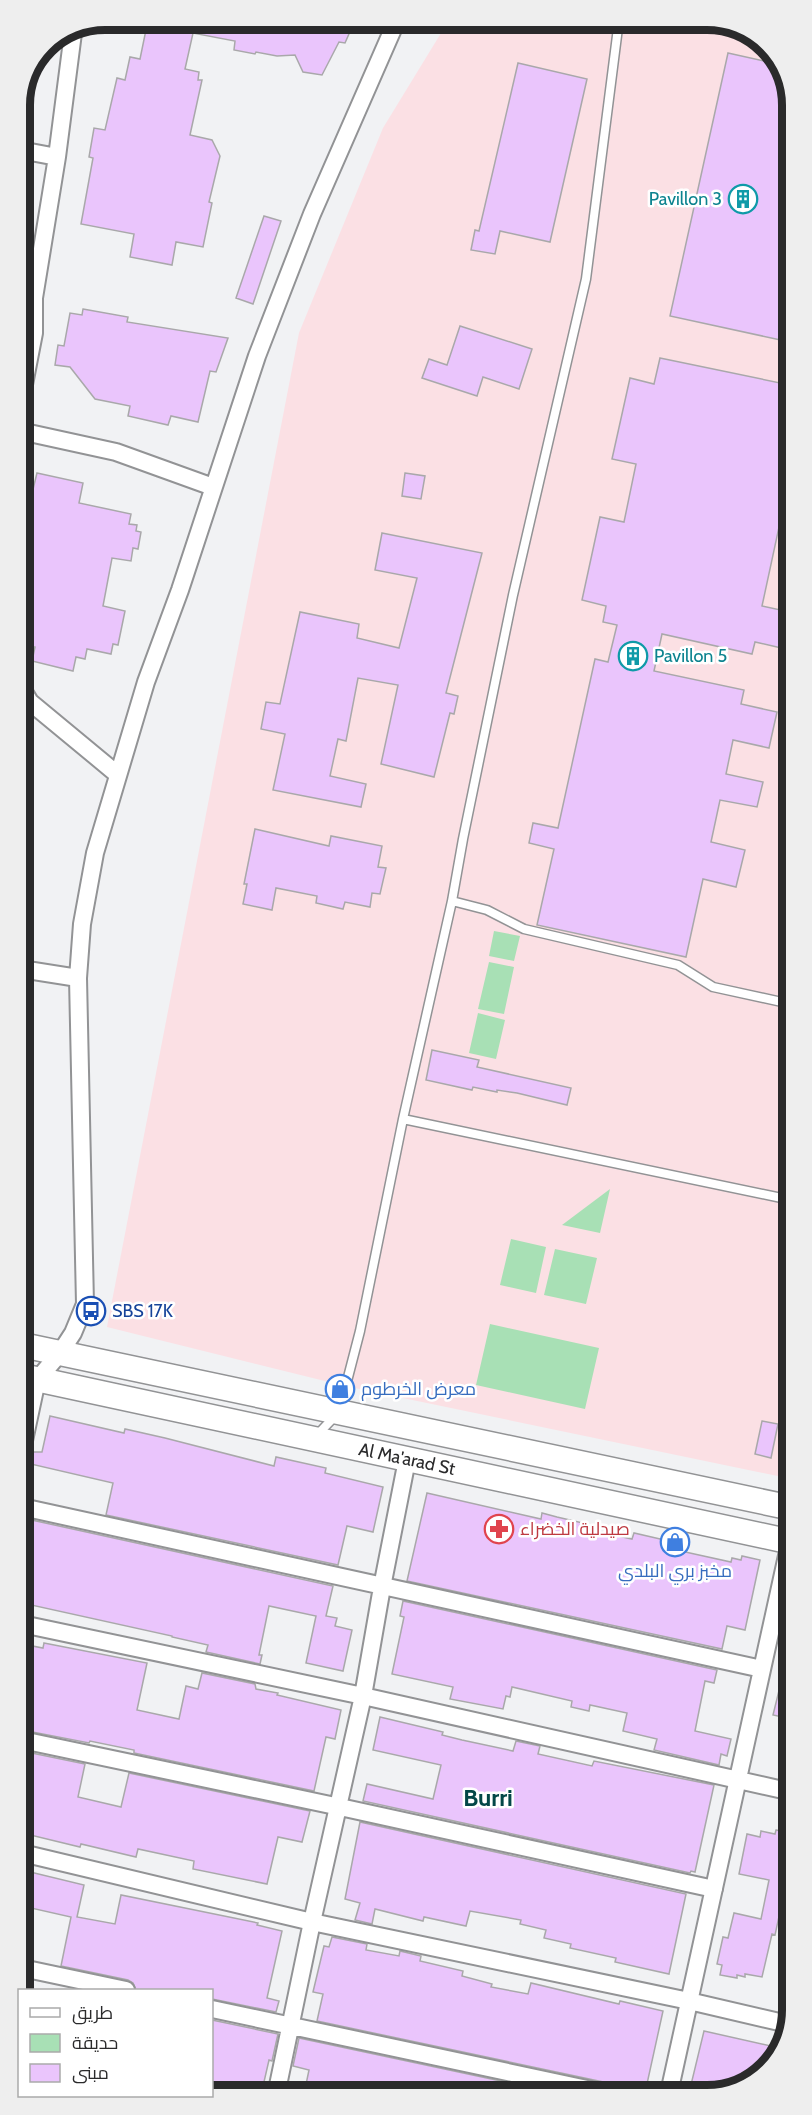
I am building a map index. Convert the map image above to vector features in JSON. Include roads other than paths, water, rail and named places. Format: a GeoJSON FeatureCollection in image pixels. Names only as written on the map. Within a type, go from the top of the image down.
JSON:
{"type":"FeatureCollection","features":[{"type":"Feature","properties":{"kind":"main road","name":"Al Ma'arad St"},"geometry":{"type":"LineString","coordinates":[[30,1347],[782,1506]]}},
{"type":"Feature","properties":{"kind":"main road","name":"Al Ma'arad St"},"geometry":{"type":"LineString","coordinates":[[30,1378],[782,1540]]}},
{"type":"Feature","properties":{"kind":"main road"},"geometry":{"type":"LineString","coordinates":[[416,1462],[434,1432]]}},
{"type":"Feature","properties":{"kind":"street"},"geometry":{"type":"LineString","coordinates":[[30,1377],[60,1353],[74,1333],[81,1316],[86,1290],[78,978],[82,924],[95,853],[146,682],[180,590],[256,356],[312,214],[393,30]]}},
{"type":"Feature","properties":{"kind":"street"},"geometry":{"type":"LineString","coordinates":[[30,282],[57,157],[73,38]]}},
{"type":"Feature","properties":{"kind":"street"},"geometry":{"type":"LineString","coordinates":[[30,152],[57,157]]}},
{"type":"Feature","properties":{"kind":"street"},"geometry":{"type":"LineString","coordinates":[[30,312],[34,333],[30,354]]}},
{"type":"Feature","properties":{"kind":"street"},"geometry":{"type":"LineString","coordinates":[[30,433],[116,452],[213,487]]}},
{"type":"Feature","properties":{"kind":"street"},"geometry":{"type":"LineString","coordinates":[[30,702],[117,774]]}},
{"type":"Feature","properties":{"kind":"street"},"geometry":{"type":"LineString","coordinates":[[30,970],[78,978]]}},
{"type":"Feature","properties":{"kind":"street"},"geometry":{"type":"LineString","coordinates":[[278,2085],[312,1922],[340,1807],[382,1587],[416,1462]]}},
{"type":"Feature","properties":{"kind":"street"},"geometry":{"type":"LineString","coordinates":[[30,1509],[762,1669]]}},
{"type":"Feature","properties":{"kind":"street"},"geometry":{"type":"LineString","coordinates":[[671,2085],[782,1581]]}},
{"type":"Feature","properties":{"kind":"street"},"geometry":{"type":"LineString","coordinates":[[30,1626],[363,1696],[782,1790]]}},
{"type":"Feature","properties":{"kind":"street"},"geometry":{"type":"LineString","coordinates":[[30,1742],[714,1889]]}},
{"type":"Feature","properties":{"kind":"street"},"geometry":{"type":"LineString","coordinates":[[30,1855],[312,1922],[780,2022]]}},
{"type":"Feature","properties":{"kind":"street"},"geometry":{"type":"LineString","coordinates":[[30,1970],[121,1989]]}},
{"type":"Feature","properties":{"kind":"street"},"geometry":{"type":"LineString","coordinates":[[213,2009],[568,2085]]}},
{"type":"Feature","properties":{"kind":"lane"},"geometry":{"type":"LineString","coordinates":[[313,1439],[339,1412],[360,1331],[403,1119],[452,901],[511,607],[586,279],[618,30]]}},
{"type":"Feature","properties":{"kind":"lane"},"geometry":{"type":"LineString","coordinates":[[452,901],[488,910],[524,929],[678,965],[713,987],[782,1002]]}},
{"type":"Feature","properties":{"kind":"lane"},"geometry":{"type":"LineString","coordinates":[[403,1119],[782,1198]]}},
{"type":"Feature","properties":{"kind":"place","name":"Pavillon 3"},"geometry":{"type":"Point","coordinates":[743,199]}},
{"type":"Feature","properties":{"kind":"place","name":"Pavillon 5"},"geometry":{"type":"Point","coordinates":[633,656]}},
{"type":"Feature","properties":{"kind":"place","name":"SBS 17K"},"geometry":{"type":"Point","coordinates":[91,1311]}},
{"type":"Feature","properties":{"kind":"place","name":"معرض الخرطوم"},"geometry":{"type":"Point","coordinates":[340,1389]}},
{"type":"Feature","properties":{"kind":"place","name":"صيدلية الخضراء"},"geometry":{"type":"Point","coordinates":[499,1529]}},
{"type":"Feature","properties":{"kind":"place","name":"مخبز بري البلدي"},"geometry":{"type":"Point","coordinates":[675,1542]}},
{"type":"Feature","properties":{"kind":"district","name":"Burri"},"geometry":{"type":"Point","coordinates":[488,1797]}}]}
